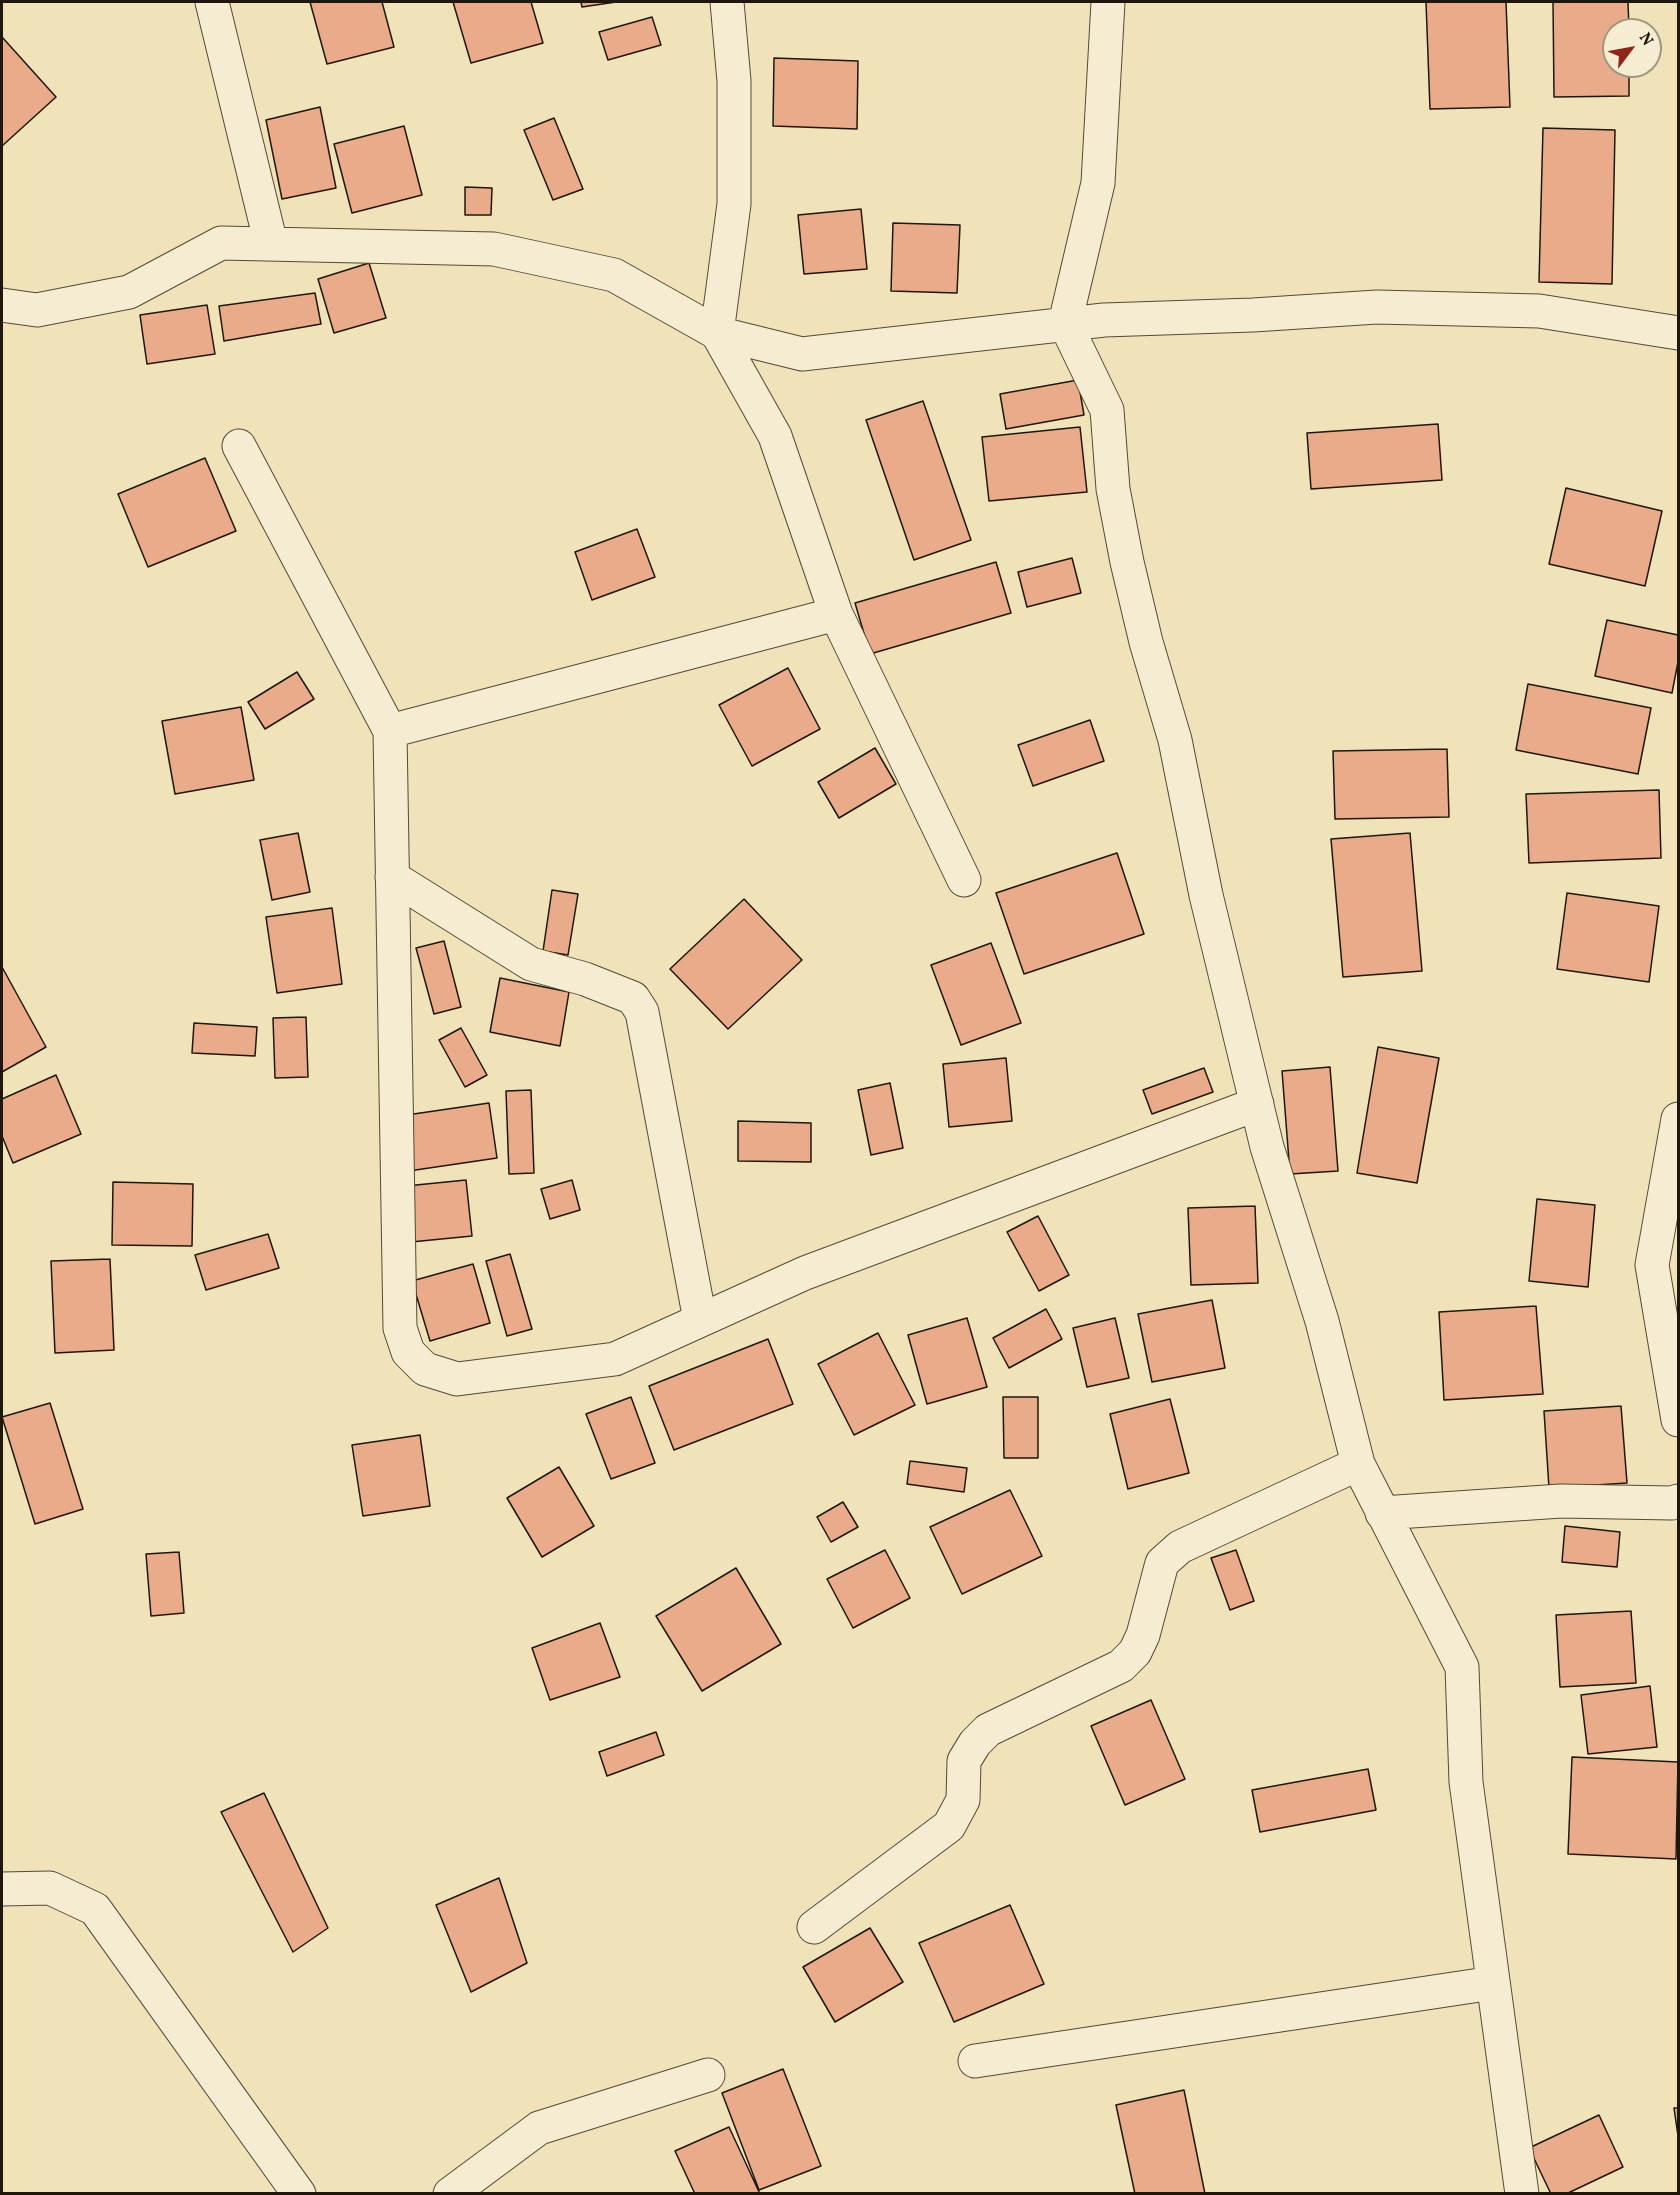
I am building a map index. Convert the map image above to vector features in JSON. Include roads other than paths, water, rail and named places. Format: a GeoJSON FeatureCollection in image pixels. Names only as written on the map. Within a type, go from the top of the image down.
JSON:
{"type":"FeatureCollection","features":[{"type":"Feature","properties":{"kind":"street"},"geometry":{"type":"LineString","coordinates":[[212,2],[271,244]]}},
{"type":"Feature","properties":{"kind":"street"},"geometry":{"type":"LineString","coordinates":[[728,2],[734,81],[734,204],[717,333],[775,436],[836,614],[964,880]]}},
{"type":"Feature","properties":{"kind":"street"},"geometry":{"type":"LineString","coordinates":[[1108,2],[1098,183],[1065,324],[1107,410],[1113,489],[1127,562],[1146,642],[1175,740],[1206,895],[1267,1147],[1322,1321],[1358,1464],[1462,1667],[1466,1782],[1522,2193]]}},
{"type":"Feature","properties":{"kind":"street"},"geometry":{"type":"LineString","coordinates":[[2,305],[37,310],[129,292],[221,243],[494,249],[614,275],[717,333],[802,354],[1065,324],[1377,307],[1539,311],[1678,333]]}},
{"type":"Feature","properties":{"kind":"street"},"geometry":{"type":"LineString","coordinates":[[239,446],[390,731],[400,1328],[408,1352],[425,1369],[457,1379],[615,1359],[806,1273],[1257,1104]]}},
{"type":"Feature","properties":{"kind":"street"},"geometry":{"type":"LineString","coordinates":[[390,731],[836,614]]}},
{"type":"Feature","properties":{"kind":"street"},"geometry":{"type":"LineString","coordinates":[[392,877],[531,964],[585,979],[633,998],[642,1012],[700,1320]]}},
{"type":"Feature","properties":{"kind":"street"},"geometry":{"type":"LineString","coordinates":[[1678,1119],[1652,1264],[1678,1420]]}},
{"type":"Feature","properties":{"kind":"street"},"geometry":{"type":"LineString","coordinates":[[814,1927],[949,1826],[963,1800],[964,1761],[975,1743],[988,1730],[1121,1666],[1135,1652],[1143,1635],[1162,1563],[1180,1547],[1358,1464]]}},
{"type":"Feature","properties":{"kind":"street"},"geometry":{"type":"LineString","coordinates":[[1382,1513],[1561,1500],[1672,1503],[1678,1501]]}},
{"type":"Feature","properties":{"kind":"street"},"geometry":{"type":"LineString","coordinates":[[2,1888],[50,1888],[94,1909],[298,2193]]}},
{"type":"Feature","properties":{"kind":"street"},"geometry":{"type":"LineString","coordinates":[[975,2061],[1493,1983]]}},
{"type":"Feature","properties":{"kind":"street"},"geometry":{"type":"LineString","coordinates":[[450,2193],[539,2128],[708,2074]]}}]}
